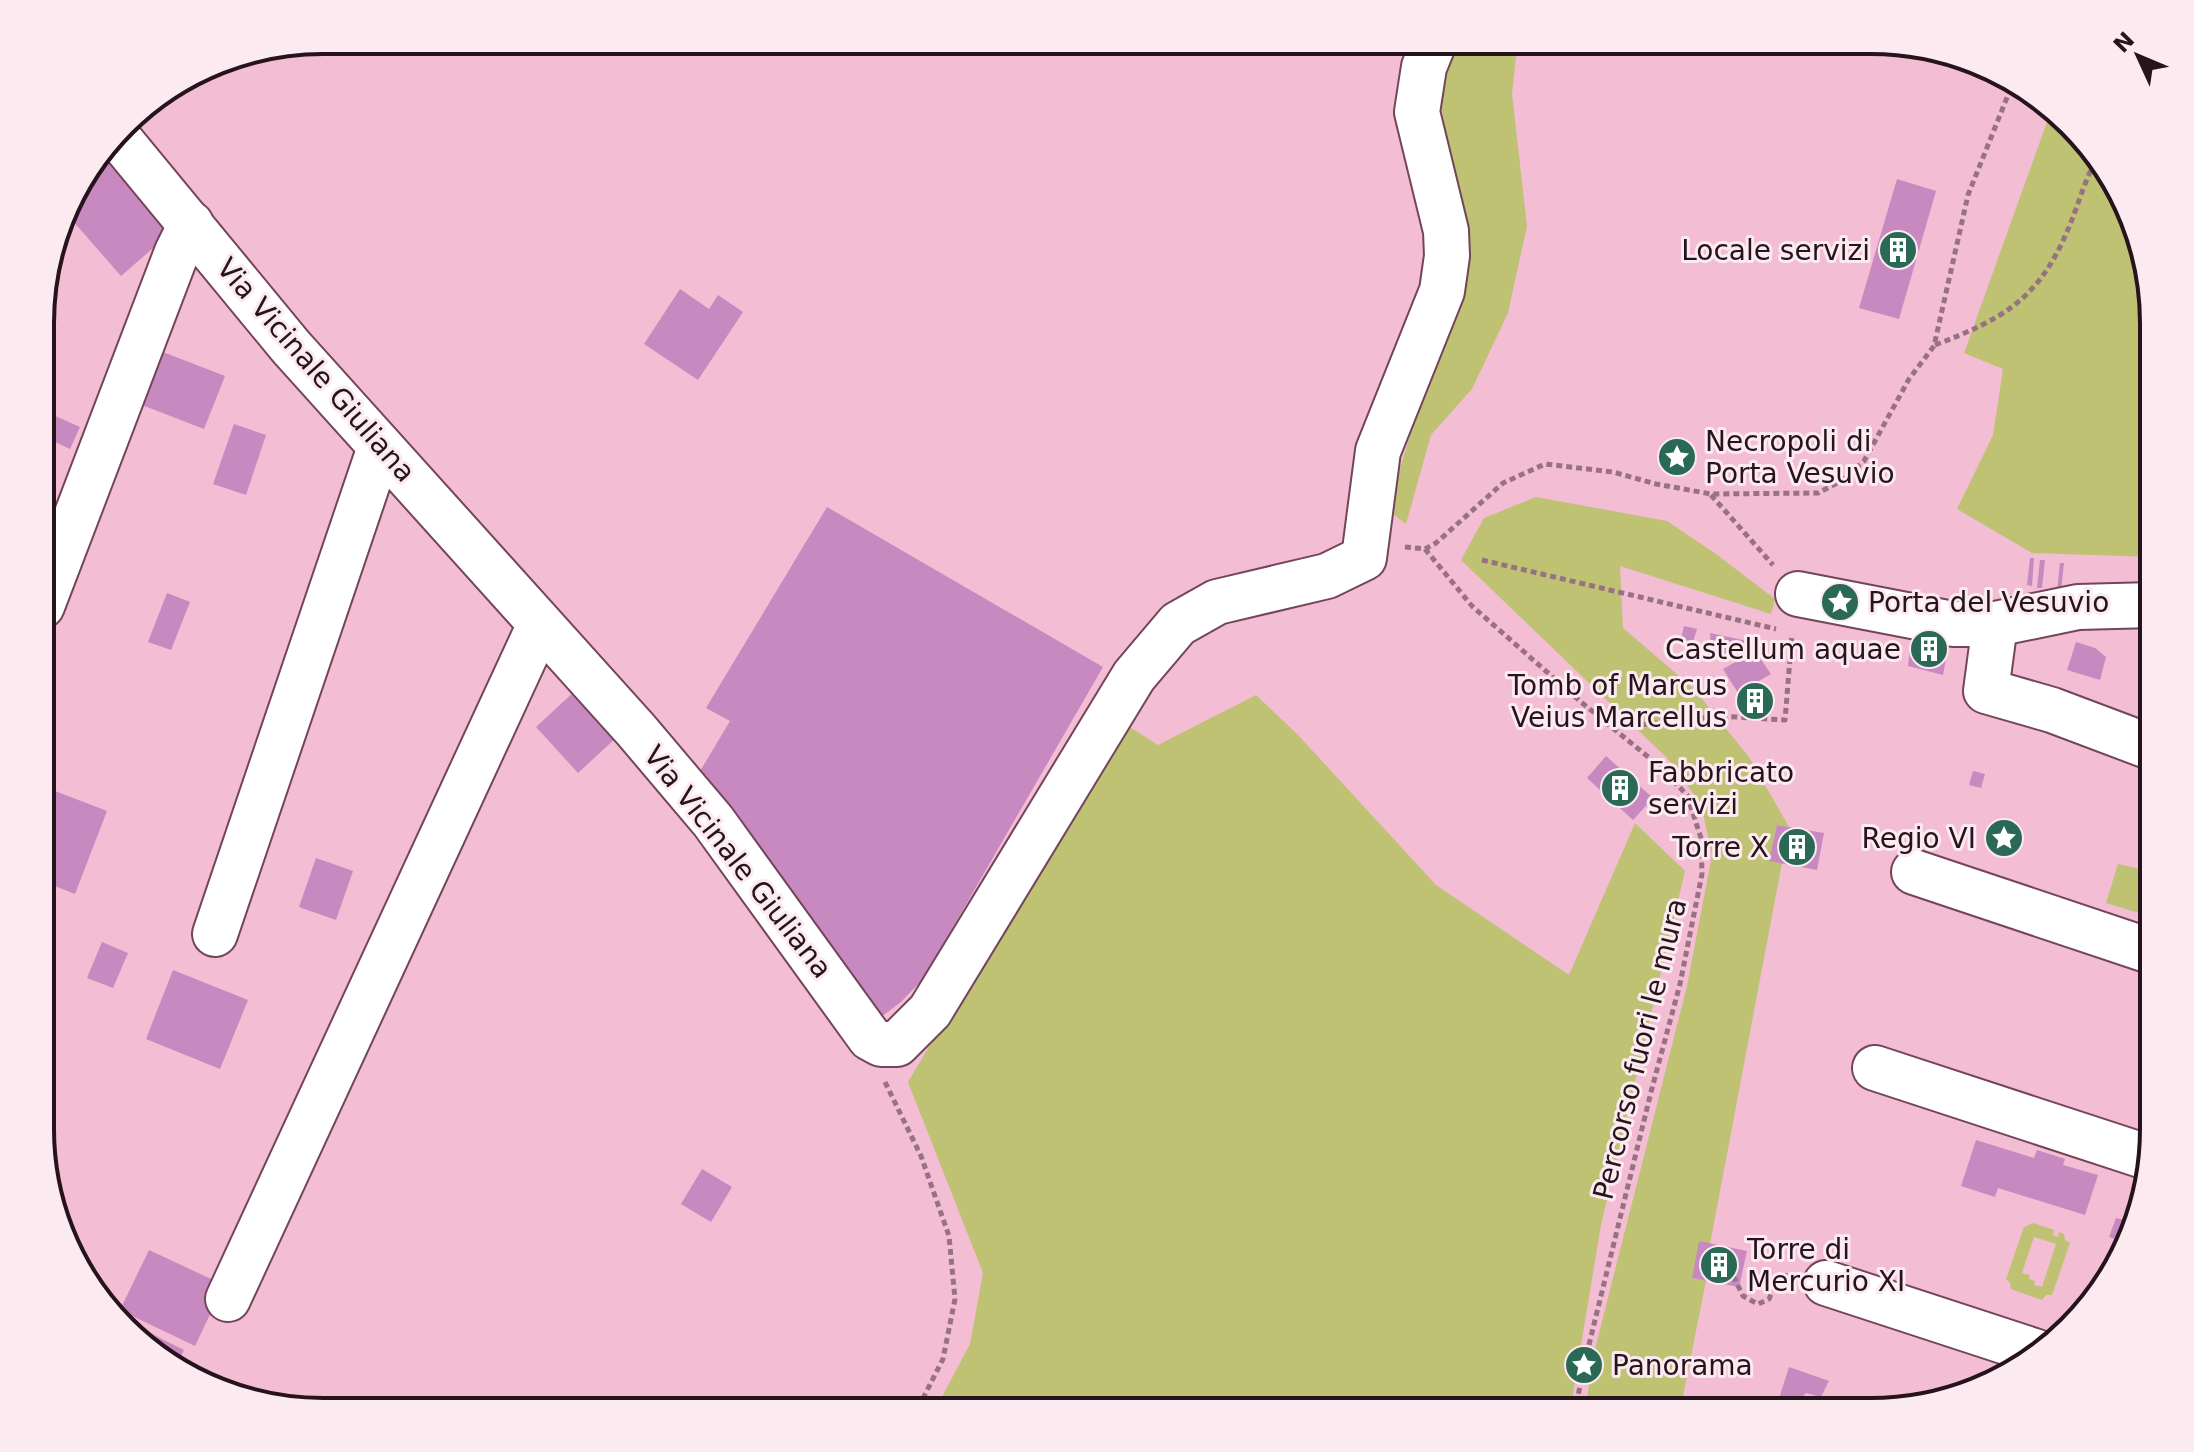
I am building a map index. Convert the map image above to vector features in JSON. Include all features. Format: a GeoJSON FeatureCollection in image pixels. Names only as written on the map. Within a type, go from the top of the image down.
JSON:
{"type":"FeatureCollection","features":[{"type":"Feature","properties":{"kind":"street"},"geometry":{"type":"LineString","coordinates":[[881,1044],[897,1044],[930,1011],[1134,676],[1178,624],[1217,602],[1327,576],[1364,558],[1378,451],[1442,291],[1447,256],[1446,231],[1417,112],[1424,67],[1429,54]]}},
{"type":"Feature","properties":{"kind":"street","name":"Via Vicinale Giuliana"},"geometry":{"type":"LineString","coordinates":[[123,144],[291,347],[636,730],[713,821],[870,1038],[881,1044]]}},
{"type":"Feature","properties":{"kind":"street"},"geometry":{"type":"LineString","coordinates":[[54,575],[177,252],[191,224]]}},
{"type":"Feature","properties":{"kind":"street"},"geometry":{"type":"LineString","coordinates":[[215,934],[380,447]]}},
{"type":"Feature","properties":{"kind":"street"},"geometry":{"type":"LineString","coordinates":[[1795,614],[1974,624],[2078,607],[2139,605]]}},
{"type":"Feature","properties":{"kind":"street"},"geometry":{"type":"LineString","coordinates":[[228,1299],[540,624]]}},
{"type":"Feature","properties":{"kind":"street"},"geometry":{"type":"LineString","coordinates":[[1974,624],[1986,691],[2052,710],[2139,743]]}},
{"type":"Feature","properties":{"kind":"street"},"geometry":{"type":"LineString","coordinates":[[1914,872],[2139,947]]}},
{"type":"Feature","properties":{"kind":"street"},"geometry":{"type":"LineString","coordinates":[[1875,1068],[2138,1154]]}},
{"type":"Feature","properties":{"kind":"street"},"geometry":{"type":"LineString","coordinates":[[1826,1283],[2026,1348]]}},
{"type":"Feature","properties":{"kind":"path"},"geometry":{"type":"LineString","coordinates":[[1410,546],[1425,549],[1436,543],[1503,483],[1545,464],[1613,472],[1711,494],[1818,493],[1841,481],[1864,461],[1909,379],[1934,346],[1968,195],[2009,92]]}},
{"type":"Feature","properties":{"kind":"path"},"geometry":{"type":"LineString","coordinates":[[1934,346],[1995,320],[2042,279],[2066,234],[2091,168]]}},
{"type":"Feature","properties":{"kind":"path"},"geometry":{"type":"LineString","coordinates":[[1612,728],[1719,716],[1785,720],[1795,614],[1711,494]]}},
{"type":"Feature","properties":{"kind":"path","name":"Percorso fuori le mura"},"geometry":{"type":"LineString","coordinates":[[1425,549],[1472,606],[1658,765],[1687,795],[1701,838],[1702,874],[1680,984],[1647,1107],[1578,1397]]}},
{"type":"Feature","properties":{"kind":"path"},"geometry":{"type":"LineString","coordinates":[[1482,560],[1795,614]]}},
{"type":"Feature","properties":{"kind":"path"},"geometry":{"type":"LineString","coordinates":[[881,1044],[883,1078],[921,1156],[949,1236],[955,1299],[943,1359],[923,1398]]}},
{"type":"Feature","properties":{"kind":"path"},"geometry":{"type":"LineString","coordinates":[[1729,1267],[1743,1296],[1758,1304],[1769,1299],[1779,1275]]}},
{"type":"Feature","properties":{"kind":"green space"},"geometry":{"type":"Polygon","coordinates":[[[1449,54],[1516,54],[1512,94],[1527,226],[1508,313],[1472,389],[1431,435],[1406,524],[1388,510],[1465,247],[1440,99],[1444,67],[1449,54]]]}},
{"type":"Feature","properties":{"kind":"green space"},"geometry":{"type":"Polygon","coordinates":[[[2048,121],[2073,146],[2104,188],[2120,220],[2135,270],[2139,305],[2139,557],[2032,553],[1957,509],[1993,435],[2003,369],[1964,353],[2048,121]]]}},
{"type":"Feature","properties":{"kind":"green space"},"geometry":{"type":"Polygon","coordinates":[[[1536,497],[1667,521],[1775,599],[1771,614],[1620,566],[1623,628],[1694,689],[1749,757],[1789,827],[1777,825],[1770,860],[1782,863],[1710,1244],[1692,1278],[1706,1281],[1683,1397],[1587,1397],[1593,1357],[1687,986],[1712,855],[1701,804],[1667,758],[1461,560],[1484,518],[1536,497]]]}},
{"type":"Feature","properties":{"kind":"green space"},"geometry":{"type":"Polygon","coordinates":[[[1256,695],[1298,735],[1436,885],[1569,975],[1635,823],[1685,871],[1601,1225],[1572,1397],[942,1398],[970,1344],[983,1273],[908,1082],[1122,722],[1158,745],[1256,695]]]}},
{"type":"Feature","properties":{"kind":"green space"},"geometry":{"type":"Polygon","coordinates":[[[2118,864],[2139,869],[2139,913],[2106,903],[2118,864]]]}},
{"type":"Feature","properties":{"kind":"green space"},"geometry":{"type":"Polygon","coordinates":[[[2033,1223],[2054,1230],[2053,1235],[2058,1237],[2059,1232],[2064,1234],[2065,1240],[2070,1243],[2052,1295],[2046,1295],[2042,1300],[2011,1289],[2006,1279],[2024,1227],[2033,1223]],[[2034,1237],[2022,1273],[2030,1275],[2029,1279],[2035,1281],[2034,1285],[2042,1287],[2056,1244],[2034,1237]]]}},
{"type":"Feature","properties":{"kind":"building"},"geometry":{"type":"Polygon","coordinates":[[[114,154],[175,229],[121,276],[73,222],[99,173],[114,154]]]}},
{"type":"Feature","properties":{"kind":"building","name":"Locale servizi"},"geometry":{"type":"Polygon","coordinates":[[[1897,179],[1936,191],[1899,319],[1859,308],[1897,179]]]}},
{"type":"Feature","properties":{"kind":"building"},"geometry":{"type":"Polygon","coordinates":[[[680,289],[709,309],[718,295],[743,312],[698,380],[644,344],[680,289]]]}},
{"type":"Feature","properties":{"kind":"building"},"geometry":{"type":"Polygon","coordinates":[[[150,347],[225,376],[204,429],[129,400],[150,347]]]}},
{"type":"Feature","properties":{"kind":"building"},"geometry":{"type":"Polygon","coordinates":[[[54,415],[80,427],[70,449],[54,442],[54,415]]]}},
{"type":"Feature","properties":{"kind":"building"},"geometry":{"type":"Polygon","coordinates":[[[234,424],[266,435],[246,495],[213,484],[234,424]]]}},
{"type":"Feature","properties":{"kind":"building"},"geometry":{"type":"Polygon","coordinates":[[[827,507],[1103,667],[923,979],[881,1017],[693,783],[730,721],[706,708],[827,507]]]}},
{"type":"Feature","properties":{"kind":"building"},"geometry":{"type":"Polygon","coordinates":[[[2030,558],[2034,558],[2032,586],[2027,585],[2030,558]]]}},
{"type":"Feature","properties":{"kind":"building"},"geometry":{"type":"Polygon","coordinates":[[[2040,560],[2045,560],[2042,588],[2037,588],[2040,560]]]}},
{"type":"Feature","properties":{"kind":"building"},"geometry":{"type":"Polygon","coordinates":[[[2060,563],[2064,563],[2061,591],[2057,591],[2060,563]]]}},
{"type":"Feature","properties":{"kind":"building"},"geometry":{"type":"Polygon","coordinates":[[[167,593],[190,602],[171,650],[148,642],[167,593]]]}},
{"type":"Feature","properties":{"kind":"building","name":"Castellum aquae"},"geometry":{"type":"Polygon","coordinates":[[[1913,625],[1951,631],[1943,675],[1908,666],[1913,625]]]}},
{"type":"Feature","properties":{"kind":"building"},"geometry":{"type":"Polygon","coordinates":[[[1684,626],[1697,629],[1693,642],[1681,639],[1684,626]]]}},
{"type":"Feature","properties":{"kind":"building"},"geometry":{"type":"Polygon","coordinates":[[[1710,633],[1747,641],[1734,654],[1721,655],[1711,648],[1710,633]]]}},
{"type":"Feature","properties":{"kind":"building"},"geometry":{"type":"Polygon","coordinates":[[[2076,642],[2095,648],[2106,657],[2100,680],[2067,670],[2076,642]]]}},
{"type":"Feature","properties":{"kind":"building"},"geometry":{"type":"Polygon","coordinates":[[[1755,651],[1771,674],[1738,693],[1723,669],[1755,651]]]}},
{"type":"Feature","properties":{"kind":"building"},"geometry":{"type":"Polygon","coordinates":[[[576,690],[618,736],[578,773],[536,727],[576,690]]]}},
{"type":"Feature","properties":{"kind":"building","name":"Tomb of Marcus Veius Marcellus"},"geometry":{"type":"Polygon","coordinates":[[[1745,690],[1766,690],[1766,713],[1744,712],[1745,690]]]}},
{"type":"Feature","properties":{"kind":"building","name":"Fabbricato servizi"},"geometry":{"type":"Polygon","coordinates":[[[1606,756],[1653,798],[1633,820],[1587,778],[1606,756]]]}},
{"type":"Feature","properties":{"kind":"building"},"geometry":{"type":"Polygon","coordinates":[[[1973,771],[1985,774],[1981,788],[1969,785],[1973,771]]]}},
{"type":"Feature","properties":{"kind":"building"},"geometry":{"type":"Polygon","coordinates":[[[54,791],[107,811],[75,894],[54,886],[54,791]]]}},
{"type":"Feature","properties":{"kind":"building","name":"Torre X"},"geometry":{"type":"Polygon","coordinates":[[[1777,825],[1824,833],[1817,870],[1769,861],[1777,825]]]}},
{"type":"Feature","properties":{"kind":"building"},"geometry":{"type":"Polygon","coordinates":[[[316,858],[353,871],[336,920],[299,907],[316,858]]]}},
{"type":"Feature","properties":{"kind":"building"},"geometry":{"type":"Polygon","coordinates":[[[102,942],[128,953],[113,988],[87,978],[102,942]]]}},
{"type":"Feature","properties":{"kind":"building"},"geometry":{"type":"Polygon","coordinates":[[[173,970],[248,1000],[220,1069],[146,1039],[173,970]]]}},
{"type":"Feature","properties":{"kind":"building"},"geometry":{"type":"Polygon","coordinates":[[[1976,1140],[2034,1158],[2037,1150],[2065,1159],[2063,1165],[2098,1175],[2085,1215],[1998,1188],[1995,1197],[1961,1186],[1976,1140]]]}},
{"type":"Feature","properties":{"kind":"building"},"geometry":{"type":"Polygon","coordinates":[[[702,1169],[732,1187],[711,1222],[681,1204],[702,1169]]]}},
{"type":"Feature","properties":{"kind":"building"},"geometry":{"type":"Polygon","coordinates":[[[2116,1218],[2124,1220],[2116,1239],[2109,1237],[2116,1218]]]}},
{"type":"Feature","properties":{"kind":"building","name":"Torre di Mercurio XI"},"geometry":{"type":"Polygon","coordinates":[[[1699,1241],[1747,1251],[1739,1287],[1692,1278],[1699,1241]]]}},
{"type":"Feature","properties":{"kind":"building"},"geometry":{"type":"Polygon","coordinates":[[[149,1250],[224,1285],[195,1346],[129,1314],[122,1306],[149,1250]]]}},
{"type":"Feature","properties":{"kind":"building"},"geometry":{"type":"Polygon","coordinates":[[[147,1332],[184,1350],[181,1357],[147,1332]]]}},
{"type":"Feature","properties":{"kind":"building"},"geometry":{"type":"Polygon","coordinates":[[[1789,1367],[1829,1381],[1821,1397],[1806,1393],[1802,1397],[1780,1397],[1789,1367]]]}},
{"type":"Feature","properties":{"kind":"place","name":"Locale servizi"},"geometry":{"type":"Point","coordinates":[1898,250]}},
{"type":"Feature","properties":{"kind":"place","name":"Necropoli di Porta Vesuvio"},"geometry":{"type":"Point","coordinates":[1677,457]}},
{"type":"Feature","properties":{"kind":"place","name":"Porta del Vesuvio"},"geometry":{"type":"Point","coordinates":[1840,602]}},
{"type":"Feature","properties":{"kind":"place","name":"Castellum aquae"},"geometry":{"type":"Point","coordinates":[1929,649]}},
{"type":"Feature","properties":{"kind":"place","name":"Tomb of Marcus Veius Marcellus"},"geometry":{"type":"Point","coordinates":[1755,701]}},
{"type":"Feature","properties":{"kind":"place","name":"Fabbricato servizi"},"geometry":{"type":"Point","coordinates":[1620,788]}},
{"type":"Feature","properties":{"kind":"place","name":"Regio VI"},"geometry":{"type":"Point","coordinates":[2004,838]}},
{"type":"Feature","properties":{"kind":"place","name":"Torre X"},"geometry":{"type":"Point","coordinates":[1797,847]}},
{"type":"Feature","properties":{"kind":"place","name":"Torre di Mercurio XI"},"geometry":{"type":"Point","coordinates":[1719,1265]}},
{"type":"Feature","properties":{"kind":"place","name":"Panorama"},"geometry":{"type":"Point","coordinates":[1584,1365]}}]}
